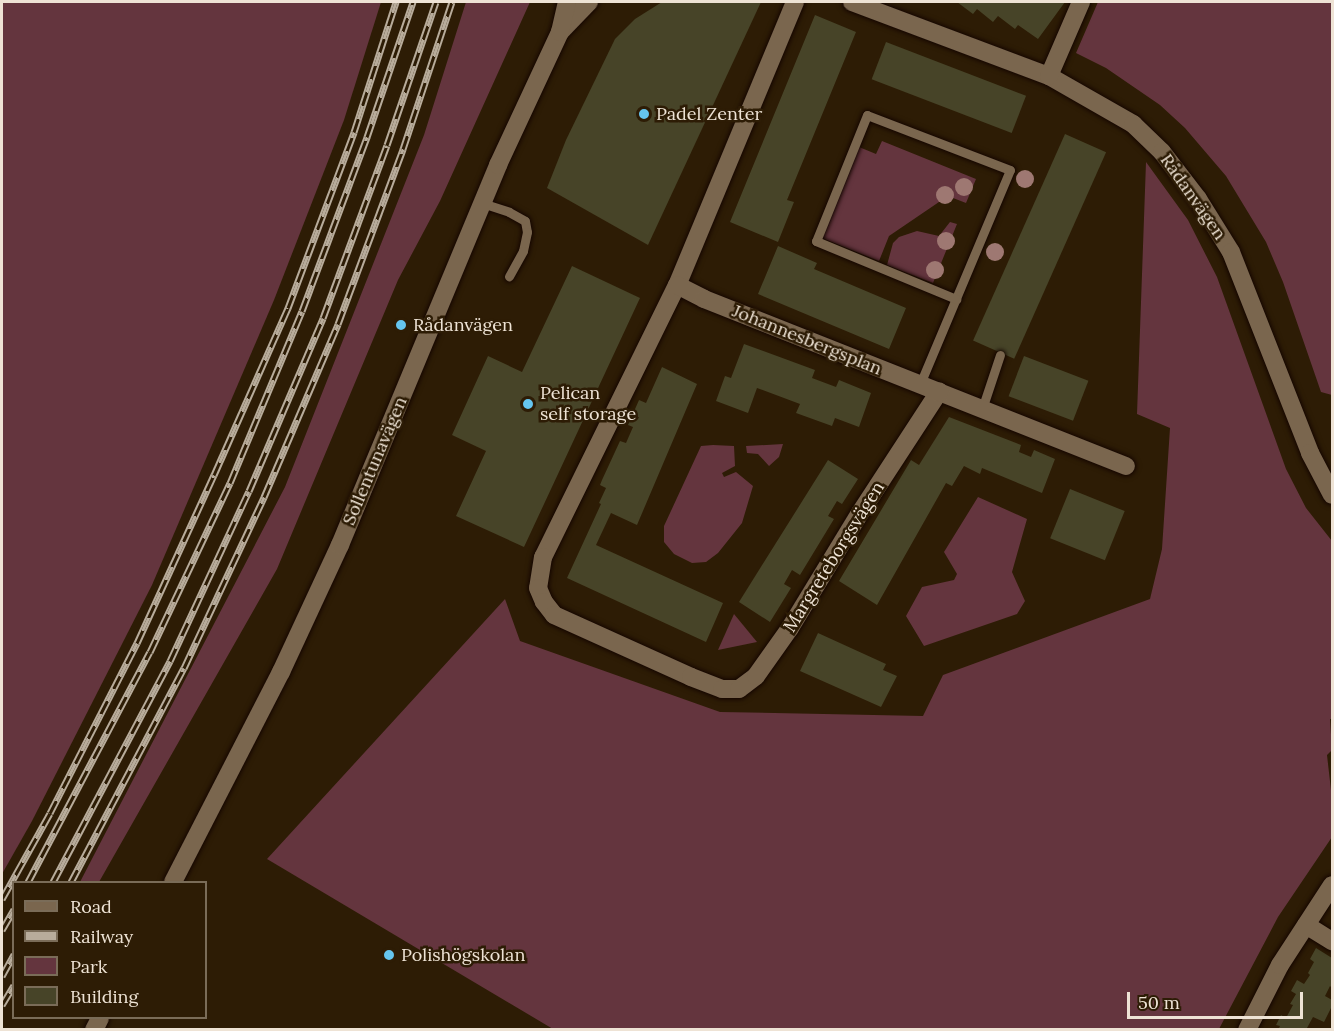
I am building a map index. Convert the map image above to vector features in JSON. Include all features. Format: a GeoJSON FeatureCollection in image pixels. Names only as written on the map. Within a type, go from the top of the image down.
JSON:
{"type":"FeatureCollection","features":[{"type":"Feature","properties":{"kind":"street","name":"Sollentunavägen"},"geometry":{"type":"LineString","coordinates":[[174,881],[281,672],[330,566],[482,203],[560,32],[567,2]]}},
{"type":"Feature","properties":{"kind":"street","name":"Sollentunavägen"},"geometry":{"type":"LineString","coordinates":[[560,32],[590,2]]}},
{"type":"Feature","properties":{"kind":"street"},"geometry":{"type":"LineString","coordinates":[[677,285],[795,2]]}},
{"type":"Feature","properties":{"kind":"street","name":"Rådanvägen"},"geometry":{"type":"LineString","coordinates":[[852,2],[1049,76],[1133,124],[1168,159],[1216,226],[1231,252],[1310,453],[1332,495]]}},
{"type":"Feature","properties":{"kind":"street"},"geometry":{"type":"LineString","coordinates":[[1049,76],[1081,2]]}},
{"type":"Feature","properties":{"kind":"street","name":"Johannesbergsplan"},"geometry":{"type":"LineString","coordinates":[[677,285],[704,299],[939,392]]}},
{"type":"Feature","properties":{"kind":"street","name":"Margreteborgsvägen"},"geometry":{"type":"LineString","coordinates":[[677,285],[543,557],[537,588],[554,615],[691,678],[722,689],[739,688],[756,676],[790,628],[860,513],[939,392]]}},
{"type":"Feature","properties":{"kind":"street"},"geometry":{"type":"LineString","coordinates":[[939,392],[1126,466]]}},
{"type":"Feature","properties":{"kind":"street"},"geometry":{"type":"LineString","coordinates":[[1247,1029],[1280,965],[1332,885]]}},
{"type":"Feature","properties":{"kind":"street"},"geometry":{"type":"LineString","coordinates":[[1306,925],[1332,941]]}},
{"type":"Feature","properties":{"kind":"lane"},"geometry":{"type":"LineString","coordinates":[[920,384],[956,299],[1010,170],[867,115],[816,241],[956,299]]}},
{"type":"Feature","properties":{"kind":"lane"},"geometry":{"type":"LineString","coordinates":[[482,203],[509,212],[525,221],[527,232],[523,251],[509,276]]}},
{"type":"Feature","properties":{"kind":"lane"},"geometry":{"type":"LineString","coordinates":[[982,409],[1000,355]]}},
{"type":"Feature","properties":{"kind":"green space"},"geometry":{"type":"Polygon","coordinates":[[[2,2],[381,2],[344,120],[274,300],[152,585],[32,821],[2,874],[2,2]]]}},
{"type":"Feature","properties":{"kind":"green space"},"geometry":{"type":"Polygon","coordinates":[[[466,2],[530,2],[440,201],[398,280],[277,569],[100,881],[81,881],[285,487],[424,135],[466,2]]]}},
{"type":"Feature","properties":{"kind":"green space"},"geometry":{"type":"Polygon","coordinates":[[[1098,2],[1332,2],[1332,395],[1321,392],[1283,282],[1266,242],[1226,176],[1185,128],[1160,105],[1106,68],[1076,53],[1098,2]]]}},
{"type":"Feature","properties":{"kind":"green space"},"geometry":{"type":"Polygon","coordinates":[[[882,141],[976,179],[966,203],[953,198],[939,202],[889,236],[879,261],[822,238],[859,147],[876,154],[882,141]]]}},
{"type":"Feature","properties":{"kind":"green space"},"geometry":{"type":"Polygon","coordinates":[[[1146,162],[1188,220],[1217,277],[1286,469],[1306,508],[1332,541],[1332,719],[1330,719],[1332,750],[1327,755],[1332,799],[1332,837],[1278,917],[1219,1029],[553,1029],[267,859],[505,599],[520,641],[720,712],[923,716],[943,675],[1150,599],[1162,549],[1170,428],[1137,414],[1146,162]]]}},
{"type":"Feature","properties":{"kind":"green space"},"geometry":{"type":"Polygon","coordinates":[[[950,222],[957,224],[933,283],[887,265],[893,243],[899,237],[917,231],[939,236],[950,222]]]}},
{"type":"Feature","properties":{"kind":"green space"},"geometry":{"type":"Polygon","coordinates":[[[783,444],[779,457],[769,466],[758,454],[747,453],[746,446],[783,444]]]}},
{"type":"Feature","properties":{"kind":"green space"},"geometry":{"type":"Polygon","coordinates":[[[701,446],[734,446],[735,466],[722,473],[724,477],[736,472],[753,486],[742,523],[718,553],[706,562],[692,563],[674,554],[664,542],[664,526],[701,446]]]}},
{"type":"Feature","properties":{"kind":"green space"},"geometry":{"type":"Polygon","coordinates":[[[978,497],[1027,519],[1012,572],[1025,601],[1017,614],[924,646],[906,616],[922,587],[954,580],[957,574],[944,552],[978,497]]]}},
{"type":"Feature","properties":{"kind":"green space"},"geometry":{"type":"Polygon","coordinates":[[[734,614],[757,642],[718,650],[734,614]]]}},
{"type":"Feature","properties":{"kind":"building","name":"Padel Zenter"},"geometry":{"type":"Polygon","coordinates":[[[662,2],[761,2],[648,245],[547,188],[566,140],[615,39],[635,19],[662,2]]]}},
{"type":"Feature","properties":{"kind":"building"},"geometry":{"type":"Polygon","coordinates":[[[957,2],[1065,2],[1038,39],[1018,25],[1015,29],[998,16],[993,22],[977,9],[973,14],[957,2]]]}},
{"type":"Feature","properties":{"kind":"building"},"geometry":{"type":"Polygon","coordinates":[[[815,15],[856,32],[787,200],[794,202],[778,242],[730,222],[815,15]]]}},
{"type":"Feature","properties":{"kind":"building"},"geometry":{"type":"Polygon","coordinates":[[[886,42],[1026,96],[1012,133],[872,79],[886,42]]]}},
{"type":"Feature","properties":{"kind":"building"},"geometry":{"type":"Polygon","coordinates":[[[1065,134],[1106,152],[1014,359],[973,340],[1065,134]]]}},
{"type":"Feature","properties":{"kind":"building"},"geometry":{"type":"Polygon","coordinates":[[[778,246],[817,263],[814,269],[906,308],[889,349],[758,294],[778,246]]]}},
{"type":"Feature","properties":{"kind":"building","name":"Pelican self storage"},"geometry":{"type":"Polygon","coordinates":[[[572,266],[640,298],[524,547],[456,516],[486,451],[452,435],[488,356],[522,372],[572,266]]]}},
{"type":"Feature","properties":{"kind":"building"},"geometry":{"type":"Polygon","coordinates":[[[744,344],[815,370],[812,378],[836,387],[839,380],[871,393],[859,427],[835,418],[832,426],[796,413],[800,404],[757,388],[748,413],[716,401],[725,376],[731,378],[744,344]]]}},
{"type":"Feature","properties":{"kind":"building"},"geometry":{"type":"Polygon","coordinates":[[[1024,356],[1088,381],[1073,421],[1009,396],[1024,356]]]}},
{"type":"Feature","properties":{"kind":"building"},"geometry":{"type":"Polygon","coordinates":[[[662,367],[697,384],[637,525],[611,513],[596,545],[723,603],[706,642],[567,578],[601,504],[599,503],[606,488],[600,485],[602,480],[620,441],[626,443],[633,427],[628,425],[639,400],[646,403],[662,367]]]}},
{"type":"Feature","properties":{"kind":"building"},"geometry":{"type":"Polygon","coordinates":[[[949,417],[1021,445],[1019,452],[1031,457],[1034,450],[1055,459],[1042,493],[982,468],[980,474],[964,466],[952,486],[946,483],[877,605],[839,581],[911,460],[919,465],[949,417]]]}},
{"type":"Feature","properties":{"kind":"building"},"geometry":{"type":"Polygon","coordinates":[[[828,460],[858,479],[842,504],[837,501],[828,516],[834,519],[800,575],[792,570],[784,584],[791,588],[770,622],[739,602],[828,460]]]}},
{"type":"Feature","properties":{"kind":"building"},"geometry":{"type":"Polygon","coordinates":[[[1070,489],[1125,511],[1105,560],[1050,538],[1070,489]]]}},
{"type":"Feature","properties":{"kind":"building"},"geometry":{"type":"Polygon","coordinates":[[[818,633],[886,664],[883,670],[897,676],[881,707],[800,671],[818,633]]]}},
{"type":"Feature","properties":{"kind":"building"},"geometry":{"type":"Polygon","coordinates":[[[1316,948],[1332,958],[1332,988],[1330,986],[1325,996],[1332,1000],[1332,1006],[1324,1022],[1313,1017],[1307,1028],[1310,1030],[1278,1030],[1280,1026],[1276,1025],[1281,1015],[1286,1018],[1293,1005],[1290,1004],[1296,994],[1291,991],[1297,980],[1304,984],[1310,975],[1308,973],[1314,962],[1310,959],[1316,948]]]}},
{"type":"Feature","properties":{"kind":"railway"},"geometry":{"type":"LineString","coordinates":[[12,881],[50,813],[137,643],[288,308],[354,132],[396,2]]}},
{"type":"Feature","properties":{"kind":"railway"},"geometry":{"type":"LineString","coordinates":[[29,881],[150,652],[230,483],[302,311],[367,137],[413,2]]}},
{"type":"Feature","properties":{"kind":"railway"},"geometry":{"type":"LineString","coordinates":[[54,881],[170,661],[249,491],[323,318],[387,145],[436,2]]}},
{"type":"Feature","properties":{"kind":"railway"},"geometry":{"type":"LineString","coordinates":[[72,881],[184,668],[264,497],[338,324],[403,149],[452,2]]}},
{"type":"Feature","properties":{"kind":"railway"},"geometry":{"type":"LineString","coordinates":[[2,899],[12,881]]}},
{"type":"Feature","properties":{"kind":"railway"},"geometry":{"type":"LineString","coordinates":[[2,930],[12,912]]}},
{"type":"Feature","properties":{"kind":"railway"},"geometry":{"type":"LineString","coordinates":[[2,976],[12,958]]}},
{"type":"Feature","properties":{"kind":"railway"},"geometry":{"type":"LineString","coordinates":[[2,1005],[12,988]]}},
{"type":"Feature","properties":{"kind":"place","name":"Padel Zenter"},"geometry":{"type":"Point","coordinates":[644,114]}},
{"type":"Feature","properties":{"kind":"place","name":"Rådanvägen"},"geometry":{"type":"Point","coordinates":[401,325]}},
{"type":"Feature","properties":{"kind":"place","name":"Pelican self storage"},"geometry":{"type":"Point","coordinates":[528,404]}},
{"type":"Feature","properties":{"kind":"place","name":"Polishögskolan"},"geometry":{"type":"Point","coordinates":[389,955]}}]}
